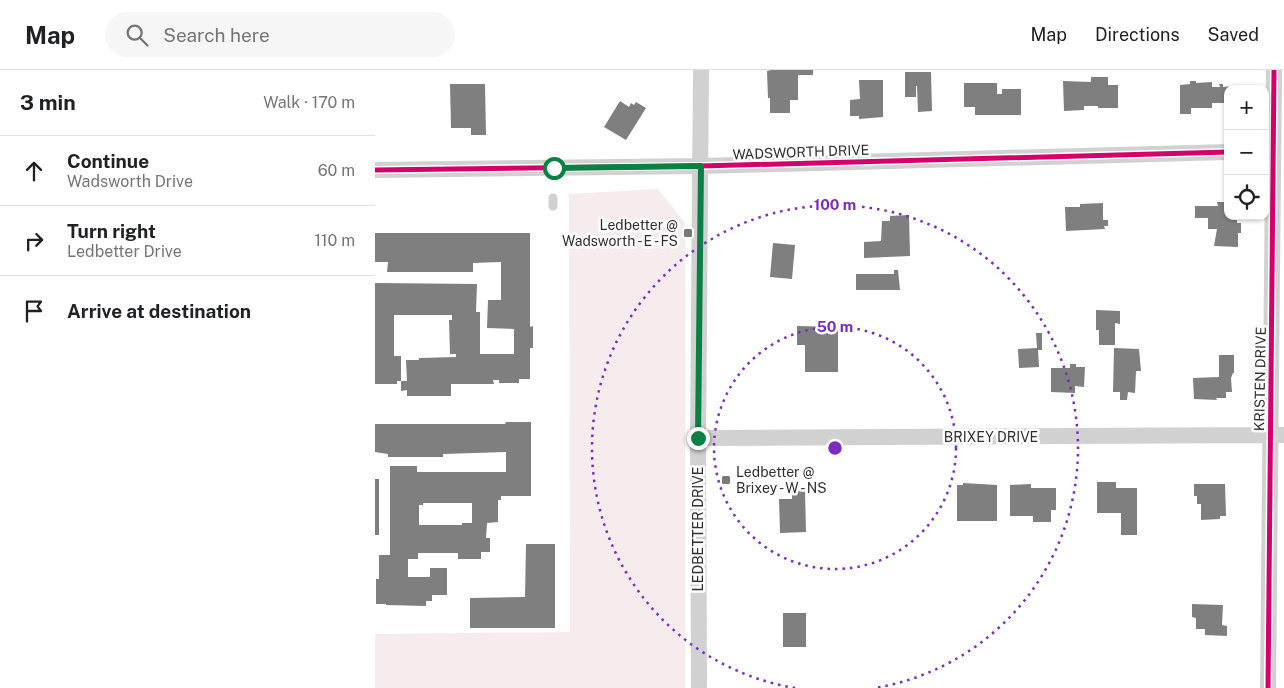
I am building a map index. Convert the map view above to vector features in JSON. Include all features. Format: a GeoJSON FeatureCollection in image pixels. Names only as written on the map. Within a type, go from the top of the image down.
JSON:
{"type":"FeatureCollection","features":[{"type":"Feature","properties":{"kind":"street","name":"LEDBETTER DRIVE"},"geometry":{"type":"LineString","coordinates":[[699,688],[698,438],[701,70]]}},
{"type":"Feature","properties":{"kind":"street","name":"KRISTEN DRIVE"},"geometry":{"type":"LineString","coordinates":[[1268,688],[1277,435],[1274,70]]}},
{"type":"Feature","properties":{"kind":"street","name":"WADSWORTH DRIVE"},"geometry":{"type":"LineString","coordinates":[[375,170],[701,166],[1224,152]]}},
{"type":"Feature","properties":{"kind":"street","name":"BRIXEY DRIVE"},"geometry":{"type":"LineString","coordinates":[[698,438],[1277,435]]}},
{"type":"Feature","properties":{"kind":"shaded area"},"geometry":{"type":"Polygon","coordinates":[[[658,189],[685,223],[685,688],[375,688],[375,634],[570,632],[569,194],[658,189]]]}},
{"type":"Feature","properties":{"kind":"building"},"geometry":{"type":"Polygon","coordinates":[[[813,70],[813,75],[798,75],[798,100],[790,100],[790,113],[770,113],[767,71],[813,70]]]}},
{"type":"Feature","properties":{"kind":"building"},"geometry":{"type":"Polygon","coordinates":[[[905,72],[931,72],[932,111],[918,112],[917,86],[916,97],[905,97],[905,72]]]}},
{"type":"Feature","properties":{"kind":"building"},"geometry":{"type":"Polygon","coordinates":[[[1091,77],[1108,77],[1108,85],[1118,85],[1118,108],[1084,106],[1084,110],[1064,111],[1063,81],[1091,82],[1091,77]]]}},
{"type":"Feature","properties":{"kind":"building"},"geometry":{"type":"Polygon","coordinates":[[[859,80],[883,80],[883,117],[859,119],[859,116],[850,116],[850,100],[860,99],[859,80]]]}},
{"type":"Feature","properties":{"kind":"building"},"geometry":{"type":"Polygon","coordinates":[[[1190,81],[1196,81],[1196,83],[1212,82],[1212,87],[1220,87],[1219,84],[1223,84],[1224,103],[1212,103],[1212,108],[1191,108],[1191,114],[1180,114],[1180,85],[1190,84],[1190,81]]]}},
{"type":"Feature","properties":{"kind":"building"},"geometry":{"type":"Polygon","coordinates":[[[964,83],[997,83],[997,94],[1002,94],[1002,89],[1021,89],[1021,115],[975,115],[975,107],[964,107],[964,83]]]}},
{"type":"Feature","properties":{"kind":"building"},"geometry":{"type":"Polygon","coordinates":[[[450,84],[485,84],[486,135],[471,135],[471,128],[451,128],[450,84]]]}},
{"type":"Feature","properties":{"kind":"building"},"geometry":{"type":"Polygon","coordinates":[[[620,101],[629,107],[631,103],[634,105],[636,102],[646,108],[626,140],[604,127],[620,101]]]}},
{"type":"Feature","properties":{"kind":"building"},"geometry":{"type":"Polygon","coordinates":[[[1217,202],[1224,202],[1224,220],[1237,220],[1237,223],[1241,223],[1241,233],[1238,233],[1238,247],[1214,246],[1217,229],[1208,229],[1208,218],[1195,218],[1195,206],[1218,206],[1217,202]]]}},
{"type":"Feature","properties":{"kind":"building"},"geometry":{"type":"Polygon","coordinates":[[[1103,203],[1103,220],[1108,220],[1108,226],[1104,226],[1105,229],[1066,231],[1065,207],[1080,207],[1080,204],[1103,203]]]}},
{"type":"Feature","properties":{"kind":"building"},"geometry":{"type":"Polygon","coordinates":[[[909,215],[910,256],[864,258],[864,242],[881,241],[882,221],[890,221],[890,216],[909,215]]]}},
{"type":"Feature","properties":{"kind":"building"},"geometry":{"type":"Polygon","coordinates":[[[375,233],[530,233],[530,327],[533,326],[533,348],[530,348],[530,379],[519,379],[519,383],[499,383],[499,380],[493,380],[494,384],[451,384],[451,396],[407,396],[407,390],[401,391],[401,381],[397,381],[397,384],[375,384],[375,283],[477,284],[476,312],[480,312],[480,354],[514,354],[514,329],[487,328],[488,300],[501,300],[501,262],[473,263],[473,272],[387,272],[388,262],[375,262],[375,233]],[[394,315],[394,356],[401,356],[401,381],[407,381],[406,360],[456,357],[456,354],[450,354],[449,320],[452,320],[452,315],[394,315]]]}},
{"type":"Feature","properties":{"kind":"building"},"geometry":{"type":"Polygon","coordinates":[[[773,243],[795,245],[792,279],[770,277],[773,243]]]}},
{"type":"Feature","properties":{"kind":"building"},"geometry":{"type":"Polygon","coordinates":[[[894,270],[898,270],[900,290],[856,290],[856,274],[894,274],[894,270]]]}},
{"type":"Feature","properties":{"kind":"building"},"geometry":{"type":"Polygon","coordinates":[[[1096,310],[1120,311],[1120,324],[1115,323],[1115,345],[1099,345],[1099,330],[1096,330],[1096,310]]]}},
{"type":"Feature","properties":{"kind":"building"},"geometry":{"type":"Polygon","coordinates":[[[797,326],[838,327],[838,372],[805,372],[805,345],[797,345],[797,326]]]}},
{"type":"Feature","properties":{"kind":"building"},"geometry":{"type":"Polygon","coordinates":[[[1036,333],[1042,333],[1042,350],[1038,350],[1039,367],[1019,368],[1018,349],[1037,348],[1036,333]]]}},
{"type":"Feature","properties":{"kind":"building"},"geometry":{"type":"Polygon","coordinates":[[[1114,348],[1139,349],[1141,371],[1136,371],[1135,393],[1128,392],[1127,400],[1120,400],[1120,392],[1113,392],[1114,348]]]}},
{"type":"Feature","properties":{"kind":"building"},"geometry":{"type":"Polygon","coordinates":[[[1219,355],[1234,355],[1234,373],[1231,378],[1232,392],[1226,392],[1226,398],[1216,398],[1217,400],[1194,399],[1193,378],[1219,377],[1219,355]]]}},
{"type":"Feature","properties":{"kind":"building"},"geometry":{"type":"Polygon","coordinates":[[[1070,364],[1076,364],[1076,367],[1085,367],[1084,387],[1075,386],[1075,393],[1051,392],[1051,368],[1070,368],[1070,364]]]}},
{"type":"Feature","properties":{"kind":"building"},"geometry":{"type":"Polygon","coordinates":[[[506,422],[531,422],[531,496],[501,496],[501,500],[498,500],[498,522],[487,523],[486,538],[490,538],[490,552],[481,552],[481,559],[458,559],[458,553],[418,553],[418,559],[408,559],[408,577],[430,577],[430,568],[447,568],[447,595],[432,595],[432,601],[426,601],[426,606],[376,604],[376,579],[379,579],[379,555],[390,555],[390,466],[417,466],[417,472],[506,472],[506,452],[443,454],[443,457],[388,457],[388,454],[375,452],[375,424],[505,424],[506,422]],[[423,503],[423,505],[419,505],[419,525],[462,525],[462,523],[472,523],[472,503],[423,503]]]}},
{"type":"Feature","properties":{"kind":"building"},"geometry":{"type":"Polygon","coordinates":[[[375,479],[379,479],[379,535],[375,535],[375,479]]]}},
{"type":"Feature","properties":{"kind":"building"},"geometry":{"type":"Polygon","coordinates":[[[1097,482],[1116,482],[1116,488],[1137,488],[1137,535],[1121,535],[1121,513],[1097,513],[1097,482]]]}},
{"type":"Feature","properties":{"kind":"building"},"geometry":{"type":"Polygon","coordinates":[[[963,483],[997,485],[997,521],[957,521],[957,485],[963,485],[963,483]]]}},
{"type":"Feature","properties":{"kind":"building"},"geometry":{"type":"Polygon","coordinates":[[[1031,484],[1031,488],[1056,488],[1056,510],[1051,510],[1051,522],[1033,522],[1033,516],[1010,516],[1010,485],[1031,484]]]}},
{"type":"Feature","properties":{"kind":"building"},"geometry":{"type":"Polygon","coordinates":[[[1194,484],[1225,484],[1226,516],[1220,516],[1220,519],[1201,520],[1201,504],[1197,504],[1197,496],[1194,496],[1194,484]]]}},
{"type":"Feature","properties":{"kind":"building"},"geometry":{"type":"Polygon","coordinates":[[[792,490],[805,490],[806,532],[780,533],[779,499],[792,499],[792,490]]]}},
{"type":"Feature","properties":{"kind":"building"},"geometry":{"type":"Polygon","coordinates":[[[526,544],[555,544],[555,628],[470,628],[470,598],[525,597],[526,544]]]}},
{"type":"Feature","properties":{"kind":"building"},"geometry":{"type":"Polygon","coordinates":[[[1192,604],[1223,605],[1222,625],[1227,626],[1227,636],[1205,635],[1205,629],[1196,629],[1196,618],[1192,617],[1192,604]]]}},
{"type":"Feature","properties":{"kind":"building"},"geometry":{"type":"Polygon","coordinates":[[[783,613],[806,613],[806,647],[783,647],[783,613]]]}},
{"type":"Feature","properties":{"kind":"cycle path"},"geometry":{"type":"LineString","coordinates":[[1268,688],[1274,70]]}},
{"type":"Feature","properties":{"kind":"cycle path"},"geometry":{"type":"LineString","coordinates":[[375,170],[701,166],[1224,152]]}},
{"type":"Feature","properties":{"kind":"place","name":"Ledbetter @ Wadsworth - E - FS"},"geometry":{"type":"Point","coordinates":[688,233]}},
{"type":"Feature","properties":{"kind":"place","name":"Ledbetter @ Brixey - W - NS"},"geometry":{"type":"Point","coordinates":[726,480]}},
{"type":"Feature","properties":{"kind":"route"},"geometry":{"type":"LineString","coordinates":[[554,168],[701,166],[698,438]]}}]}
